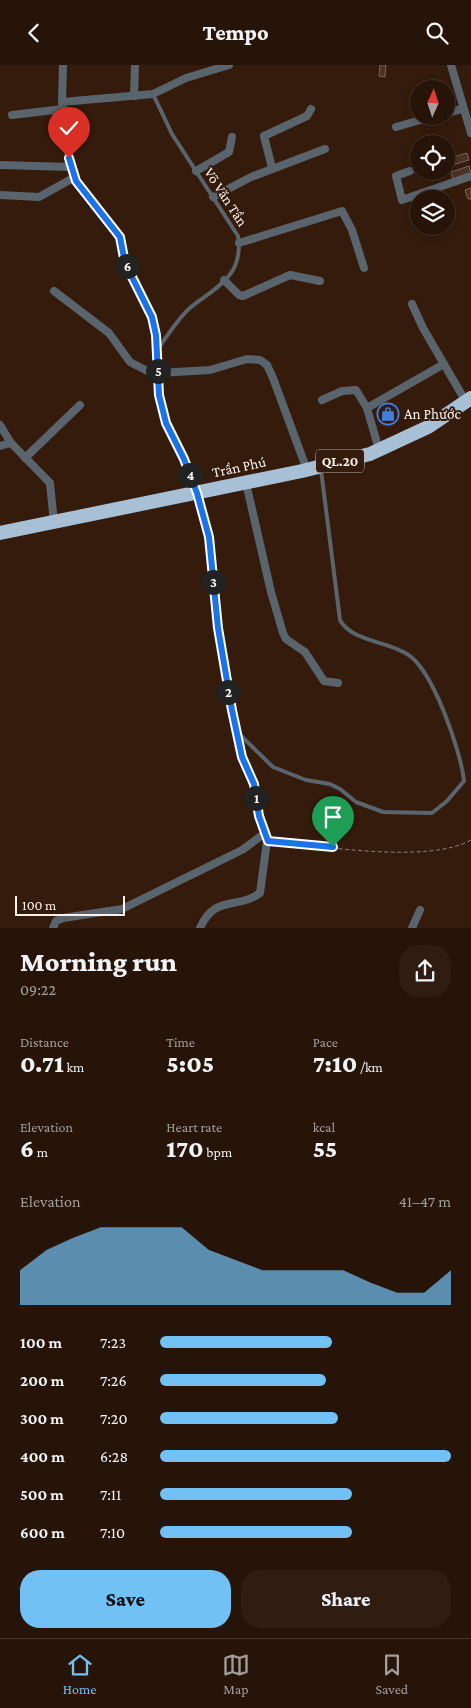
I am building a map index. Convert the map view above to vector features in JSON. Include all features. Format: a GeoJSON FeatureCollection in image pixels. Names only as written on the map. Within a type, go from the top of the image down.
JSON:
{"type":"FeatureCollection","features":[{"type":"Feature","properties":{"kind":"highway","name":"Trần Phú"},"geometry":{"type":"LineString","coordinates":[[0,533],[307,470],[380,449],[428,427],[469,400]]}},
{"type":"Feature","properties":{"kind":"street"},"geometry":{"type":"LineString","coordinates":[[62,65],[62,105],[74,177],[86,196],[120,237],[125,263],[152,317],[157,350],[159,395],[166,423],[184,459],[197,493],[209,537],[218,628],[236,731],[242,757],[254,784],[259,816],[268,841],[260,893],[252,899],[217,907],[206,914],[200,928]]}},
{"type":"Feature","properties":{"kind":"street"},"geometry":{"type":"LineString","coordinates":[[134,65],[134,96]]}},
{"type":"Feature","properties":{"kind":"street"},"geometry":{"type":"LineString","coordinates":[[12,115],[62,105],[153,94],[186,78],[228,65]]}},
{"type":"Feature","properties":{"kind":"street"},"geometry":{"type":"LineString","coordinates":[[451,65],[462,109],[471,133]]}},
{"type":"Feature","properties":{"kind":"street"},"geometry":{"type":"LineString","coordinates":[[272,168],[264,135],[307,116],[311,109]]}},
{"type":"Feature","properties":{"kind":"street"},"geometry":{"type":"LineString","coordinates":[[455,111],[462,109]]}},
{"type":"Feature","properties":{"kind":"street"},"geometry":{"type":"LineString","coordinates":[[396,127],[410,123]]}},
{"type":"Feature","properties":{"kind":"street"},"geometry":{"type":"LineString","coordinates":[[196,171],[230,152],[232,137]]}},
{"type":"Feature","properties":{"kind":"street"},"geometry":{"type":"LineString","coordinates":[[213,197],[272,168],[325,149]]}},
{"type":"Feature","properties":{"kind":"street"},"geometry":{"type":"LineString","coordinates":[[0,165],[72,167]]}},
{"type":"Feature","properties":{"kind":"street"},"geometry":{"type":"LineString","coordinates":[[410,171],[396,176],[397,188],[402,200],[471,176]]}},
{"type":"Feature","properties":{"kind":"street"},"geometry":{"type":"LineString","coordinates":[[0,195],[39,197],[74,177]]}},
{"type":"Feature","properties":{"kind":"street"},"geometry":{"type":"LineString","coordinates":[[239,243],[342,211],[352,229],[364,268]]}},
{"type":"Feature","properties":{"kind":"street"},"geometry":{"type":"LineString","coordinates":[[224,280],[239,295],[243,296],[290,275],[320,281]]}},
{"type":"Feature","properties":{"kind":"street"},"geometry":{"type":"LineString","coordinates":[[54,291],[109,333],[130,362],[159,375],[210,369],[247,359],[260,360],[267,365],[276,385],[307,470]]}},
{"type":"Feature","properties":{"kind":"street"},"geometry":{"type":"LineString","coordinates":[[412,304],[444,364],[469,400]]}},
{"type":"Feature","properties":{"kind":"street"},"geometry":{"type":"LineString","coordinates":[[367,408],[444,364]]}},
{"type":"Feature","properties":{"kind":"street"},"geometry":{"type":"LineString","coordinates":[[322,400],[342,391],[356,390],[367,408],[380,449]]}},
{"type":"Feature","properties":{"kind":"street"},"geometry":{"type":"LineString","coordinates":[[25,458],[80,405]]}},
{"type":"Feature","properties":{"kind":"street"},"geometry":{"type":"LineString","coordinates":[[0,425],[11,443],[50,483],[54,523]]}},
{"type":"Feature","properties":{"kind":"street"},"geometry":{"type":"LineString","coordinates":[[0,446],[11,443]]}},
{"type":"Feature","properties":{"kind":"street"},"geometry":{"type":"LineString","coordinates":[[246,483],[271,592],[283,633],[286,639],[305,652],[324,681],[338,683]]}},
{"type":"Feature","properties":{"kind":"street"},"geometry":{"type":"LineString","coordinates":[[53,928],[56,921],[63,918],[122,909],[242,850],[264,833]]}},
{"type":"Feature","properties":{"kind":"street"},"geometry":{"type":"LineString","coordinates":[[412,928],[420,910]]}},
{"type":"Feature","properties":{"kind":"lane","name":"Võ Văn Tần"},"geometry":{"type":"LineString","coordinates":[[153,94],[172,134],[238,236],[241,252],[238,265],[213,293],[190,308],[157,350]]}},
{"type":"Feature","properties":{"kind":"lane"},"geometry":{"type":"LineString","coordinates":[[236,731],[273,767],[306,780],[330,784],[340,789],[356,802],[383,812],[432,813],[447,801],[464,781],[462,762],[438,697],[414,660],[396,648],[352,634],[340,620],[321,466]]}},
{"type":"Feature","properties":{"kind":"path"},"geometry":{"type":"LineString","coordinates":[[268,841],[398,853],[442,849],[471,840]]}},
{"type":"Feature","properties":{"kind":"building"},"geometry":{"type":"Polygon","coordinates":[[[380,65],[386,65],[385,77],[379,76],[380,65]]]}},
{"type":"Feature","properties":{"kind":"building"},"geometry":{"type":"Polygon","coordinates":[[[467,153],[469,160],[455,164],[455,156],[467,153]]]}},
{"type":"Feature","properties":{"kind":"building"},"geometry":{"type":"Polygon","coordinates":[[[469,166],[471,173],[455,178],[455,171],[469,166]]]}},
{"type":"Feature","properties":{"kind":"building"},"geometry":{"type":"Polygon","coordinates":[[[471,188],[471,199],[468,199],[465,190],[471,188]]]}},
{"type":"Feature","properties":{"kind":"place","name":"An Phước"},"geometry":{"type":"Point","coordinates":[388,414]}},
{"type":"Feature","properties":{"kind":"route"},"geometry":{"type":"LineString","coordinates":[[69,158],[76,181],[120,237],[125,263],[152,317],[156,335],[159,395],[166,423],[184,459],[197,493],[209,537],[218,628],[232,710],[242,757],[254,784],[259,816],[268,841],[333,847]]}}]}
